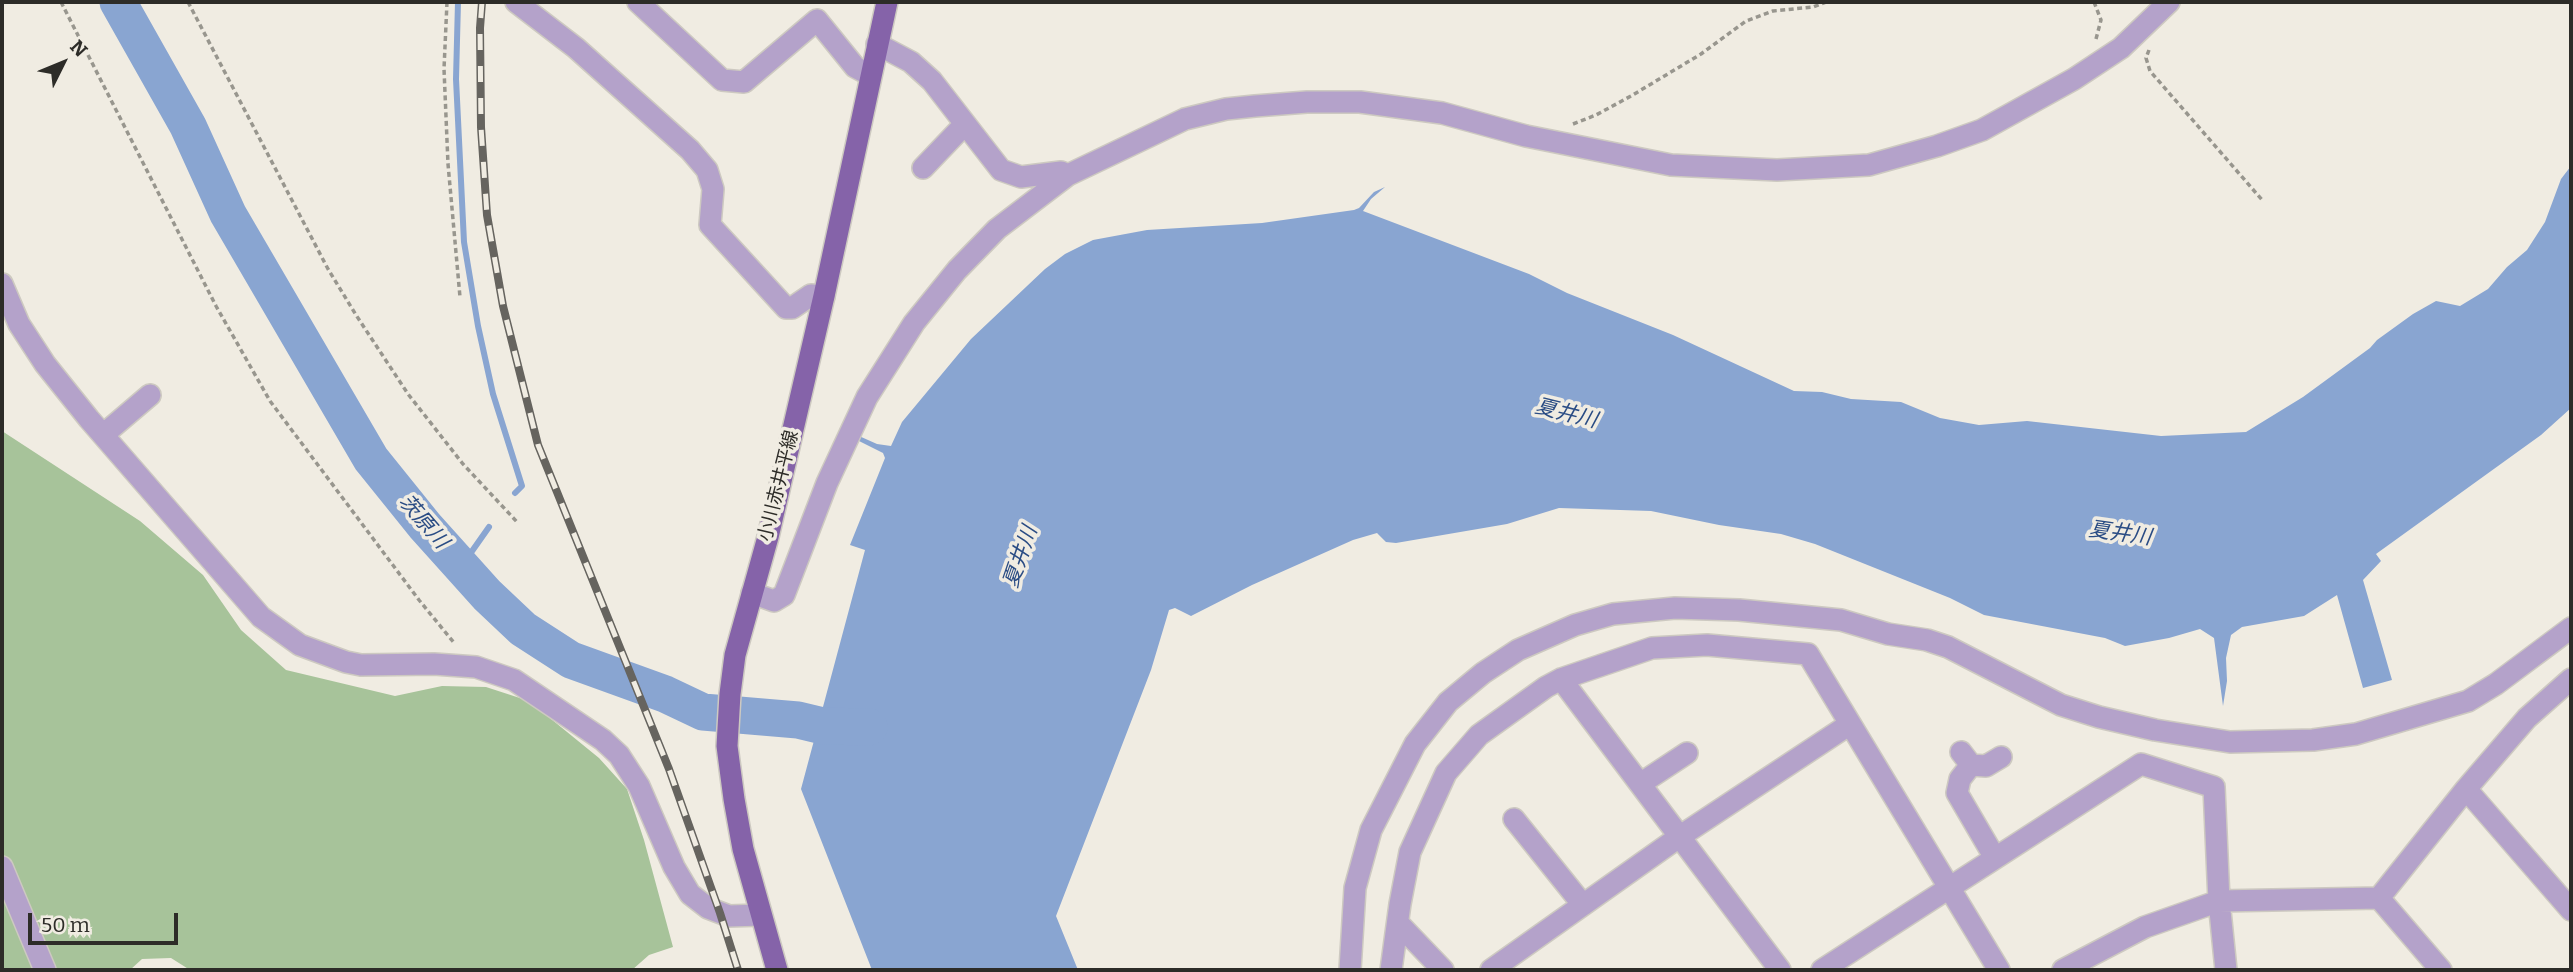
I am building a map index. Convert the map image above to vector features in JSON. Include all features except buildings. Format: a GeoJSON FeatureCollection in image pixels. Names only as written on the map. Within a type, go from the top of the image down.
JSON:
{"type":"FeatureCollection","features":[{"type":"Feature","properties":{"kind":"main road","name":"小川赤井平線"},"geometry":{"type":"LineString","coordinates":[[777,970],[743,849],[734,799],[727,746],[730,694],[735,655],[824,296],[887,2]]}},
{"type":"Feature","properties":{"kind":"street"},"geometry":{"type":"LineString","coordinates":[[516,2],[576,48],[690,150],[707,170],[713,189],[710,225],[786,307],[792,307],[811,295],[824,296]]}},
{"type":"Feature","properties":{"kind":"street"},"geometry":{"type":"LineString","coordinates":[[638,2],[722,80],[744,82],[817,20],[855,67],[870,75]]}},
{"type":"Feature","properties":{"kind":"street"},"geometry":{"type":"LineString","coordinates":[[749,601],[775,601],[784,595],[817,507],[858,414],[914,323],[957,270],[997,229],[1068,175],[1185,119],[1226,109],[1360,102],[1442,113],[1544,139],[1671,165],[1777,170],[1869,165],[1982,130],[2092,68],[2121,48],[2169,2]]}},
{"type":"Feature","properties":{"kind":"street"},"geometry":{"type":"LineString","coordinates":[[877,44],[898,53],[932,81],[992,160],[1007,173],[1021,177],[1061,172],[1068,175]]}},
{"type":"Feature","properties":{"kind":"street"},"geometry":{"type":"LineString","coordinates":[[923,168],[965,124]]}},
{"type":"Feature","properties":{"kind":"street"},"geometry":{"type":"LineString","coordinates":[[2,284],[19,324],[45,364],[261,617],[300,645],[329,657],[361,664],[469,667],[514,680],[603,740],[629,768],[645,798],[674,867],[690,894],[708,908],[729,916],[761,915]]}},
{"type":"Feature","properties":{"kind":"street"},"geometry":{"type":"LineString","coordinates":[[103,435],[150,395]]}},
{"type":"Feature","properties":{"kind":"street"},"geometry":{"type":"LineString","coordinates":[[1350,970],[1356,888],[1371,830],[1415,744],[1448,702],[1483,673],[1518,650],[1575,625],[1613,614],[1675,608],[1739,610],[1841,620],[1888,634],[1914,636],[1938,643],[2061,705],[2099,717],[2155,730],[2230,742],[2313,740],[2356,734],[2468,701],[2496,684],[2571,628]]}},
{"type":"Feature","properties":{"kind":"street"},"geometry":{"type":"LineString","coordinates":[[1391,970],[1410,852],[1446,773],[1479,735],[1561,679],[1652,648],[1707,645],[1808,654],[1998,970]]}},
{"type":"Feature","properties":{"kind":"street"},"geometry":{"type":"LineString","coordinates":[[1561,679],[1774,968]]}},
{"type":"Feature","properties":{"kind":"street"},"geometry":{"type":"LineString","coordinates":[[2379,898],[2527,718],[2569,687]]}},
{"type":"Feature","properties":{"kind":"street"},"geometry":{"type":"LineString","coordinates":[[1491,970],[1679,837],[1850,724]]}},
{"type":"Feature","properties":{"kind":"street"},"geometry":{"type":"LineString","coordinates":[[1640,784],[1687,753]]}},
{"type":"Feature","properties":{"kind":"street"},"geometry":{"type":"LineString","coordinates":[[1995,858],[1957,793],[1966,759],[1986,766],[2001,757]]}},
{"type":"Feature","properties":{"kind":"street"},"geometry":{"type":"LineString","coordinates":[[1822,970],[2141,764],[2214,787],[2219,901],[2226,970]]}},
{"type":"Feature","properties":{"kind":"street"},"geometry":{"type":"LineString","coordinates":[[2466,789],[2571,910]]}},
{"type":"Feature","properties":{"kind":"street"},"geometry":{"type":"LineString","coordinates":[[1514,819],[1583,905]]}},
{"type":"Feature","properties":{"kind":"street"},"geometry":{"type":"LineString","coordinates":[[2,867],[45,970]]}},
{"type":"Feature","properties":{"kind":"street"},"geometry":{"type":"LineString","coordinates":[[2063,970],[2145,927],[2219,901],[2379,898]]}},
{"type":"Feature","properties":{"kind":"street"},"geometry":{"type":"LineString","coordinates":[[2379,898],[2441,970]]}},
{"type":"Feature","properties":{"kind":"street"},"geometry":{"type":"LineString","coordinates":[[1398,923],[1443,970]]}},
{"type":"Feature","properties":{"kind":"path"},"geometry":{"type":"LineString","coordinates":[[61,2],[216,306],[270,401],[457,647],[469,667]]}},
{"type":"Feature","properties":{"kind":"path"},"geometry":{"type":"LineString","coordinates":[[188,2],[328,269],[356,315],[424,414],[463,464],[518,523]]}},
{"type":"Feature","properties":{"kind":"path"},"geometry":{"type":"LineString","coordinates":[[447,2],[444,69],[448,164],[460,297]]}},
{"type":"Feature","properties":{"kind":"path"},"geometry":{"type":"LineString","coordinates":[[1544,139],[1631,96],[1701,54],[1746,21],[1773,11],[1813,7],[1826,2]]}},
{"type":"Feature","properties":{"kind":"path"},"geometry":{"type":"LineString","coordinates":[[2092,68],[2091,57],[2101,20],[2094,2]]}},
{"type":"Feature","properties":{"kind":"path"},"geometry":{"type":"LineString","coordinates":[[2150,49],[2146,58],[2150,71],[2263,201]]}},
{"type":"Feature","properties":{"kind":"green space"},"geometry":{"type":"Polygon","coordinates":[[[2,431],[140,521],[203,575],[241,630],[286,670],[395,696],[442,686],[486,687],[529,701],[599,758],[627,789],[673,947],[649,955],[632,970],[190,970],[171,958],[142,959],[130,970],[2,970],[2,431]]]}},
{"type":"Feature","properties":{"kind":"water","name":"夏井川"},"geometry":{"type":"Polygon","coordinates":[[[2571,166],[2571,408],[2541,435],[2376,554],[2381,561],[2363,580],[2392,680],[2363,688],[2337,595],[2304,616],[2242,627],[2231,635],[2226,658],[2227,681],[2223,706],[2214,638],[2200,629],[2125,646],[2105,638],[1984,615],[1950,598],[1815,544],[1781,534],[1651,511],[1559,508],[1507,524],[1396,543],[1386,542],[1377,533],[1353,540],[1252,585],[1191,616],[1175,608],[1169,610],[1151,670],[1056,916],[1078,970],[872,970],[801,789],[865,550],[850,545],[885,458],[883,453],[857,440],[859,436],[877,444],[891,446],[902,422],[971,339],[1045,269],[1065,254],[1093,240],[1147,230],[1262,223],[1354,210],[1374,192],[1385,187],[1371,199],[1363,211],[1529,274],[1567,293],[1673,335],[1794,391],[1822,392],[1851,399],[1901,402],[1940,418],[1979,425],[2027,421],[2161,436],[2246,432],[2303,397],[2413,314],[2436,301],[2460,306],[2488,289],[2507,267],[2527,250],[2545,222],[2561,179],[2571,166]]]}},
{"type":"Feature","properties":{"kind":"waterway","name":"茨原川"},"geometry":{"type":"LineString","coordinates":[[118,2],[188,126],[228,214],[371,459],[425,526],[487,595],[523,629],[571,660],[665,694],[703,712],[798,720],[823,726],[869,727]]}},
{"type":"Feature","properties":{"kind":"waterway"},"geometry":{"type":"LineString","coordinates":[[458,2],[456,79],[464,242],[493,394],[522,486],[515,493]]}},
{"type":"Feature","properties":{"kind":"waterway"},"geometry":{"type":"LineString","coordinates":[[487,595],[470,554],[489,527]]}},
{"type":"Feature","properties":{"kind":"railway"},"geometry":{"type":"LineString","coordinates":[[482,2],[481,127],[487,215],[503,306],[538,445],[669,769],[738,970]]}}]}
